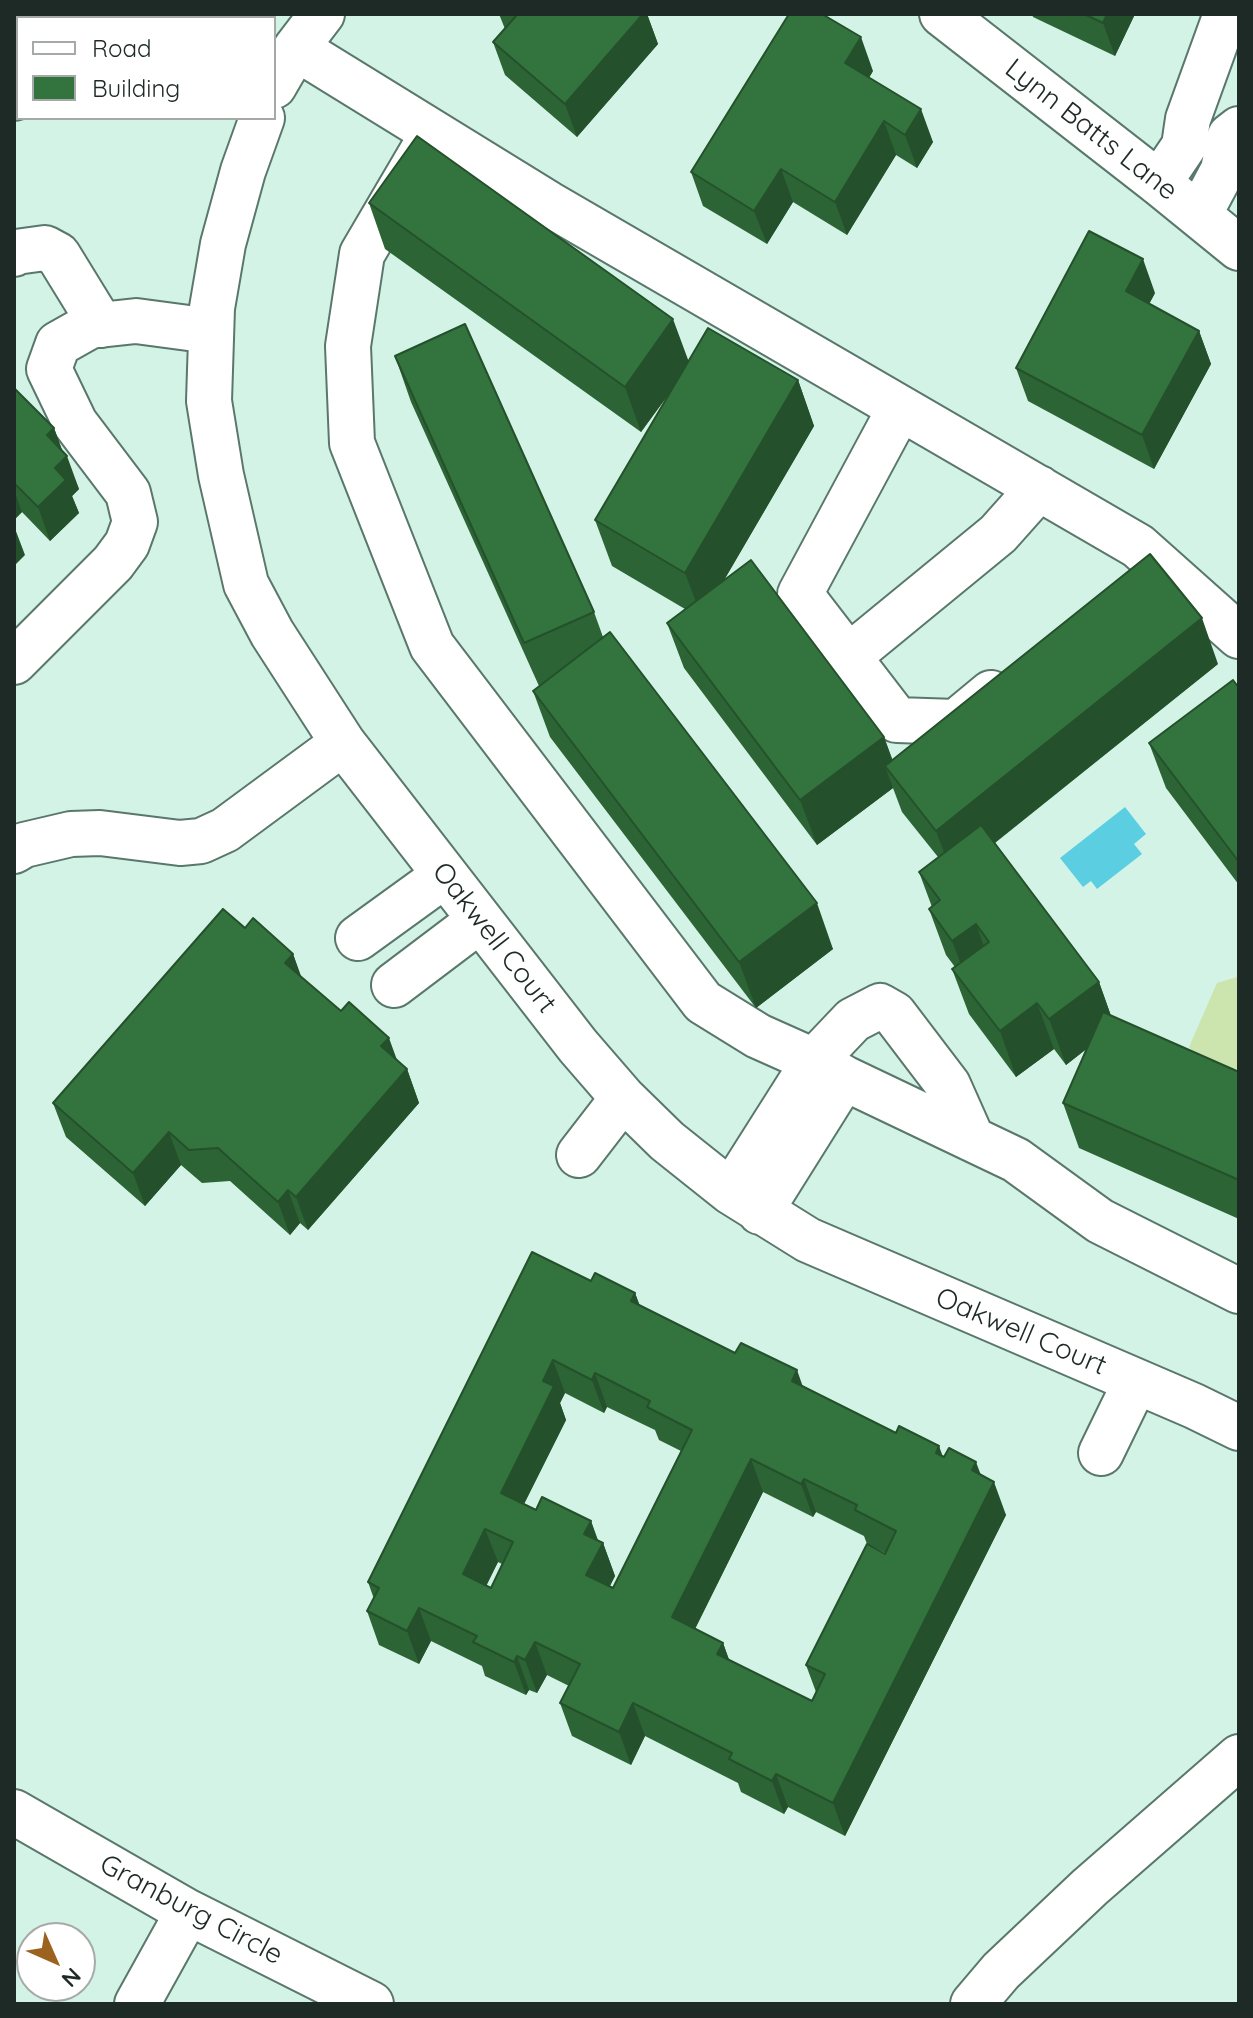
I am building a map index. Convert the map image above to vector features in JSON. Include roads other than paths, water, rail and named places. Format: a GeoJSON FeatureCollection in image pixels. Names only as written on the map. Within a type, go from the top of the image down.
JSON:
{"type":"FeatureCollection","features":[{"type":"Feature","properties":{"kind":"street"},"geometry":{"type":"LineString","coordinates":[[322,14],[280,76],[433,133],[549,204],[1138,546],[1141,569],[1239,636]]}},
{"type":"Feature","properties":{"kind":"street","name":"Lynn Batts Lane"},"geometry":{"type":"LineString","coordinates":[[942,14],[1239,248]]}},
{"type":"Feature","properties":{"kind":"street"},"geometry":{"type":"LineString","coordinates":[[1159,183],[1184,146],[1188,119],[1226,14]]}},
{"type":"Feature","properties":{"kind":"street","name":"Oakwell Court"},"geometry":{"type":"LineString","coordinates":[[261,120],[243,171],[223,244],[212,308],[209,401],[221,475],[246,584],[272,633],[343,743],[578,1046],[623,1098],[667,1141],[745,1202],[808,1240],[1239,1428]]}},
{"type":"Feature","properties":{"kind":"street"},"geometry":{"type":"LineString","coordinates":[[1184,146],[1234,132]]}},
{"type":"Feature","properties":{"kind":"street"},"geometry":{"type":"LineString","coordinates":[[1199,215],[1223,170],[1234,132]]}},
{"type":"Feature","properties":{"kind":"street"},"geometry":{"type":"LineString","coordinates":[[433,133],[362,254],[348,346],[352,443],[432,646],[703,1002],[758,1036],[1016,1160],[1100,1221],[1239,1291]]}},
{"type":"Feature","properties":{"kind":"street"},"geometry":{"type":"LineString","coordinates":[[14,254],[45,248],[58,255],[101,325]]}},
{"type":"Feature","properties":{"kind":"street"},"geometry":{"type":"LineString","coordinates":[[14,662],[113,563],[127,544],[135,522],[128,493],[75,423],[49,369],[58,344],[90,326],[136,321],[211,331]]}},
{"type":"Feature","properties":{"kind":"street"},"geometry":{"type":"LineString","coordinates":[[900,408],[800,594],[897,720],[956,722],[1018,671]]}},
{"type":"Feature","properties":{"kind":"street"},"geometry":{"type":"LineString","coordinates":[[848,657],[998,534],[1039,488]]}},
{"type":"Feature","properties":{"kind":"street"},"geometry":{"type":"LineString","coordinates":[[14,851],[24,845],[71,834],[100,833],[180,843],[201,841],[225,830],[343,743]]}},
{"type":"Feature","properties":{"kind":"street"},"geometry":{"type":"LineString","coordinates":[[358,938],[445,875]]}},
{"type":"Feature","properties":{"kind":"street"},"geometry":{"type":"LineString","coordinates":[[394,985],[480,920]]}},
{"type":"Feature","properties":{"kind":"street"},"geometry":{"type":"LineString","coordinates":[[745,1202],[829,1070],[853,1020],[880,1006],[894,1014],[948,1085],[972,1139]]}},
{"type":"Feature","properties":{"kind":"street"},"geometry":{"type":"LineString","coordinates":[[579,1155],[623,1098]]}},
{"type":"Feature","properties":{"kind":"street"},"geometry":{"type":"LineString","coordinates":[[1101,1453],[1136,1381]]}},
{"type":"Feature","properties":{"kind":"street"},"geometry":{"type":"LineString","coordinates":[[973,2004],[1001,1971],[1090,1887],[1239,1757]]}},
{"type":"Feature","properties":{"kind":"street","name":"Granburg Circle"},"geometry":{"type":"LineString","coordinates":[[14,1812],[188,1912],[371,2004]]}},
{"type":"Feature","properties":{"kind":"street"},"geometry":{"type":"LineString","coordinates":[[137,2004],[188,1912]]}},
{"type":"Feature","properties":{"kind":"water"},"geometry":{"type":"Polygon","coordinates":[[[1125,807],[1146,834],[1134,844],[1142,854],[1097,889],[1091,881],[1083,887],[1060,858],[1125,807]]]}}]}
